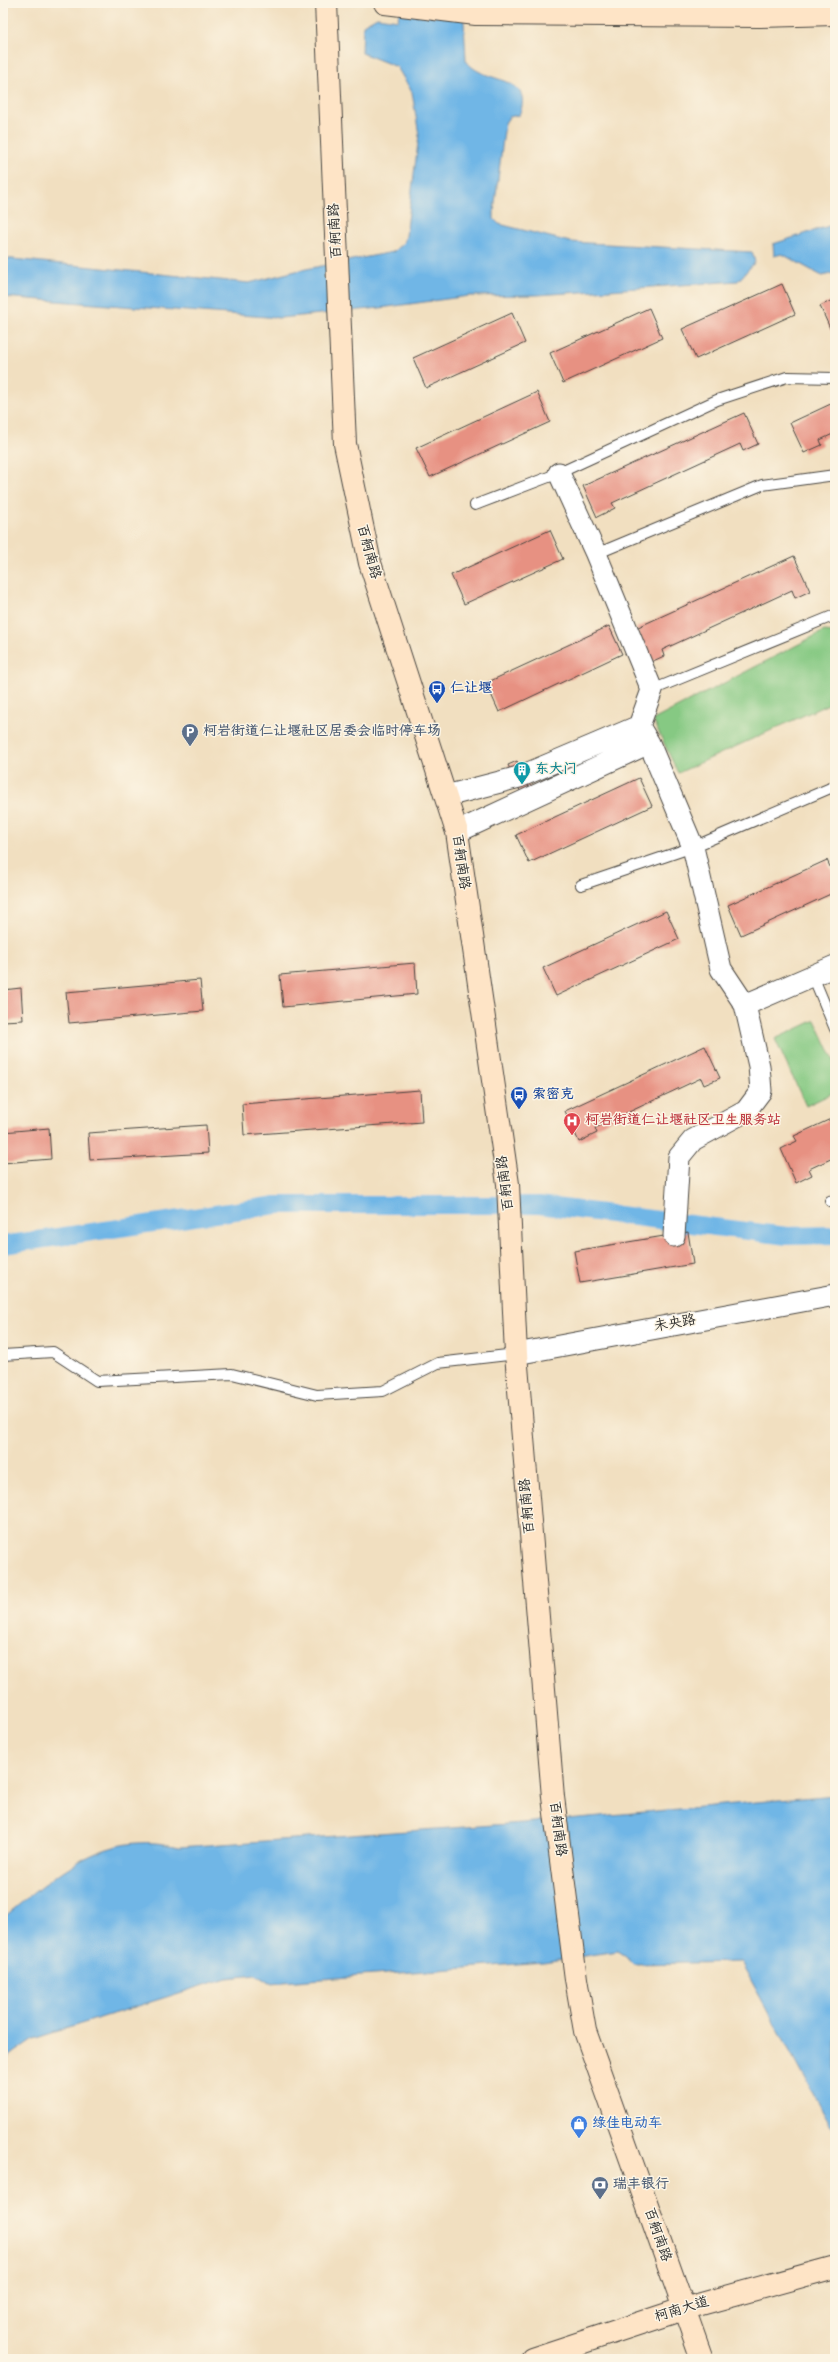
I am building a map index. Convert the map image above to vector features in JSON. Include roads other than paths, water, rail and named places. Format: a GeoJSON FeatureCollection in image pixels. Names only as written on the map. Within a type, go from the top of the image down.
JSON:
{"type":"FeatureCollection","features":[{"type":"Feature","properties":{"kind":"street","name":"百舸南路"},"geometry":{"type":"LineString","coordinates":[[326,3],[345,444],[370,563],[457,832],[508,1184],[516,1354],[553,1797],[576,1979],[585,2031],[702,2359]]}},
{"type":"Feature","properties":{"kind":"street"},"geometry":{"type":"LineString","coordinates":[[386,3],[476,14],[760,16],[835,14]]}},
{"type":"Feature","properties":{"kind":"street"},"geometry":{"type":"LineString","coordinates":[[559,473],[596,554],[652,690],[644,734],[693,847],[721,969],[745,1005],[759,1066],[761,1091],[746,1112],[693,1140],[679,1157],[674,1236]]}},
{"type":"Feature","properties":{"kind":"street"},"geometry":{"type":"LineString","coordinates":[[446,796],[519,777],[644,734]]}},
{"type":"Feature","properties":{"kind":"street"},"geometry":{"type":"LineString","coordinates":[[457,832],[644,734]]}},
{"type":"Feature","properties":{"kind":"street"},"geometry":{"type":"LineString","coordinates":[[745,1005],[835,966]]}},
{"type":"Feature","properties":{"kind":"street","name":"未央路"},"geometry":{"type":"LineString","coordinates":[[516,1354],[835,1295]]}},
{"type":"Feature","properties":{"kind":"street","name":"柯南大道"},"geometry":{"type":"LineString","coordinates":[[532,2359],[684,2309],[835,2267]]}},
{"type":"Feature","properties":{"kind":"lane"},"geometry":{"type":"LineString","coordinates":[[475,504],[559,473],[717,400],[787,377],[835,378]]}},
{"type":"Feature","properties":{"kind":"lane"},"geometry":{"type":"LineString","coordinates":[[596,554],[762,485],[835,475]]}},
{"type":"Feature","properties":{"kind":"lane"},"geometry":{"type":"LineString","coordinates":[[652,690],[835,615]]}},
{"type":"Feature","properties":{"kind":"lane"},"geometry":{"type":"LineString","coordinates":[[581,884],[693,847],[835,786]]}},
{"type":"Feature","properties":{"kind":"lane"},"geometry":{"type":"LineString","coordinates":[[814,976],[835,1029]]}},
{"type":"Feature","properties":{"kind":"lane"},"geometry":{"type":"LineString","coordinates":[[3,1355],[53,1352],[97,1381],[232,1374],[317,1395],[383,1391],[438,1363],[516,1354]]}},
{"type":"Feature","properties":{"kind":"water"},"geometry":{"type":"Polygon","coordinates":[[[400,3],[463,3],[466,60],[473,68],[514,86],[520,92],[522,102],[519,115],[509,117],[505,123],[494,211],[494,219],[499,224],[570,242],[752,252],[755,262],[738,281],[538,295],[469,296],[380,308],[280,318],[3,297],[3,258],[249,283],[296,271],[393,252],[404,242],[406,236],[419,135],[412,92],[397,67],[362,53],[363,25],[377,17],[398,20],[400,3]]]}},
{"type":"Feature","properties":{"kind":"water"},"geometry":{"type":"Polygon","coordinates":[[[835,224],[835,273],[822,276],[782,254],[774,256],[773,244],[835,224]]]}},
{"type":"Feature","properties":{"kind":"water"},"geometry":{"type":"Polygon","coordinates":[[[835,1795],[835,2134],[741,1962],[633,1964],[626,1956],[618,1951],[543,1962],[270,1983],[256,1975],[227,1978],[33,2039],[3,2060],[3,1918],[42,1886],[62,1872],[83,1859],[105,1850],[128,1844],[153,1843],[179,1847],[522,1823],[835,1795]]]}},
{"type":"Feature","properties":{"kind":"waterway"},"geometry":{"type":"LineString","coordinates":[[3,1245],[276,1205],[539,1205],[787,1236],[835,1235]]}},
{"type":"Feature","properties":{"kind":"place","name":"仁让堰"},"geometry":{"type":"Point","coordinates":[437,704]}},
{"type":"Feature","properties":{"kind":"place","name":"柯岩街道仁让堰社区居委会临时停车场"},"geometry":{"type":"Point","coordinates":[190,747]}},
{"type":"Feature","properties":{"kind":"place","name":"东大门"},"geometry":{"type":"Point","coordinates":[522,785]}},
{"type":"Feature","properties":{"kind":"place","name":"索密克"},"geometry":{"type":"Point","coordinates":[519,1110]}},
{"type":"Feature","properties":{"kind":"place","name":"柯岩街道仁让堰社区卫生服务站"},"geometry":{"type":"Point","coordinates":[572,1136]}},
{"type":"Feature","properties":{"kind":"place","name":"绿佳电动车"},"geometry":{"type":"Point","coordinates":[579,2139]}},
{"type":"Feature","properties":{"kind":"place","name":"瑞丰银行"},"geometry":{"type":"Point","coordinates":[600,2200]}}]}
